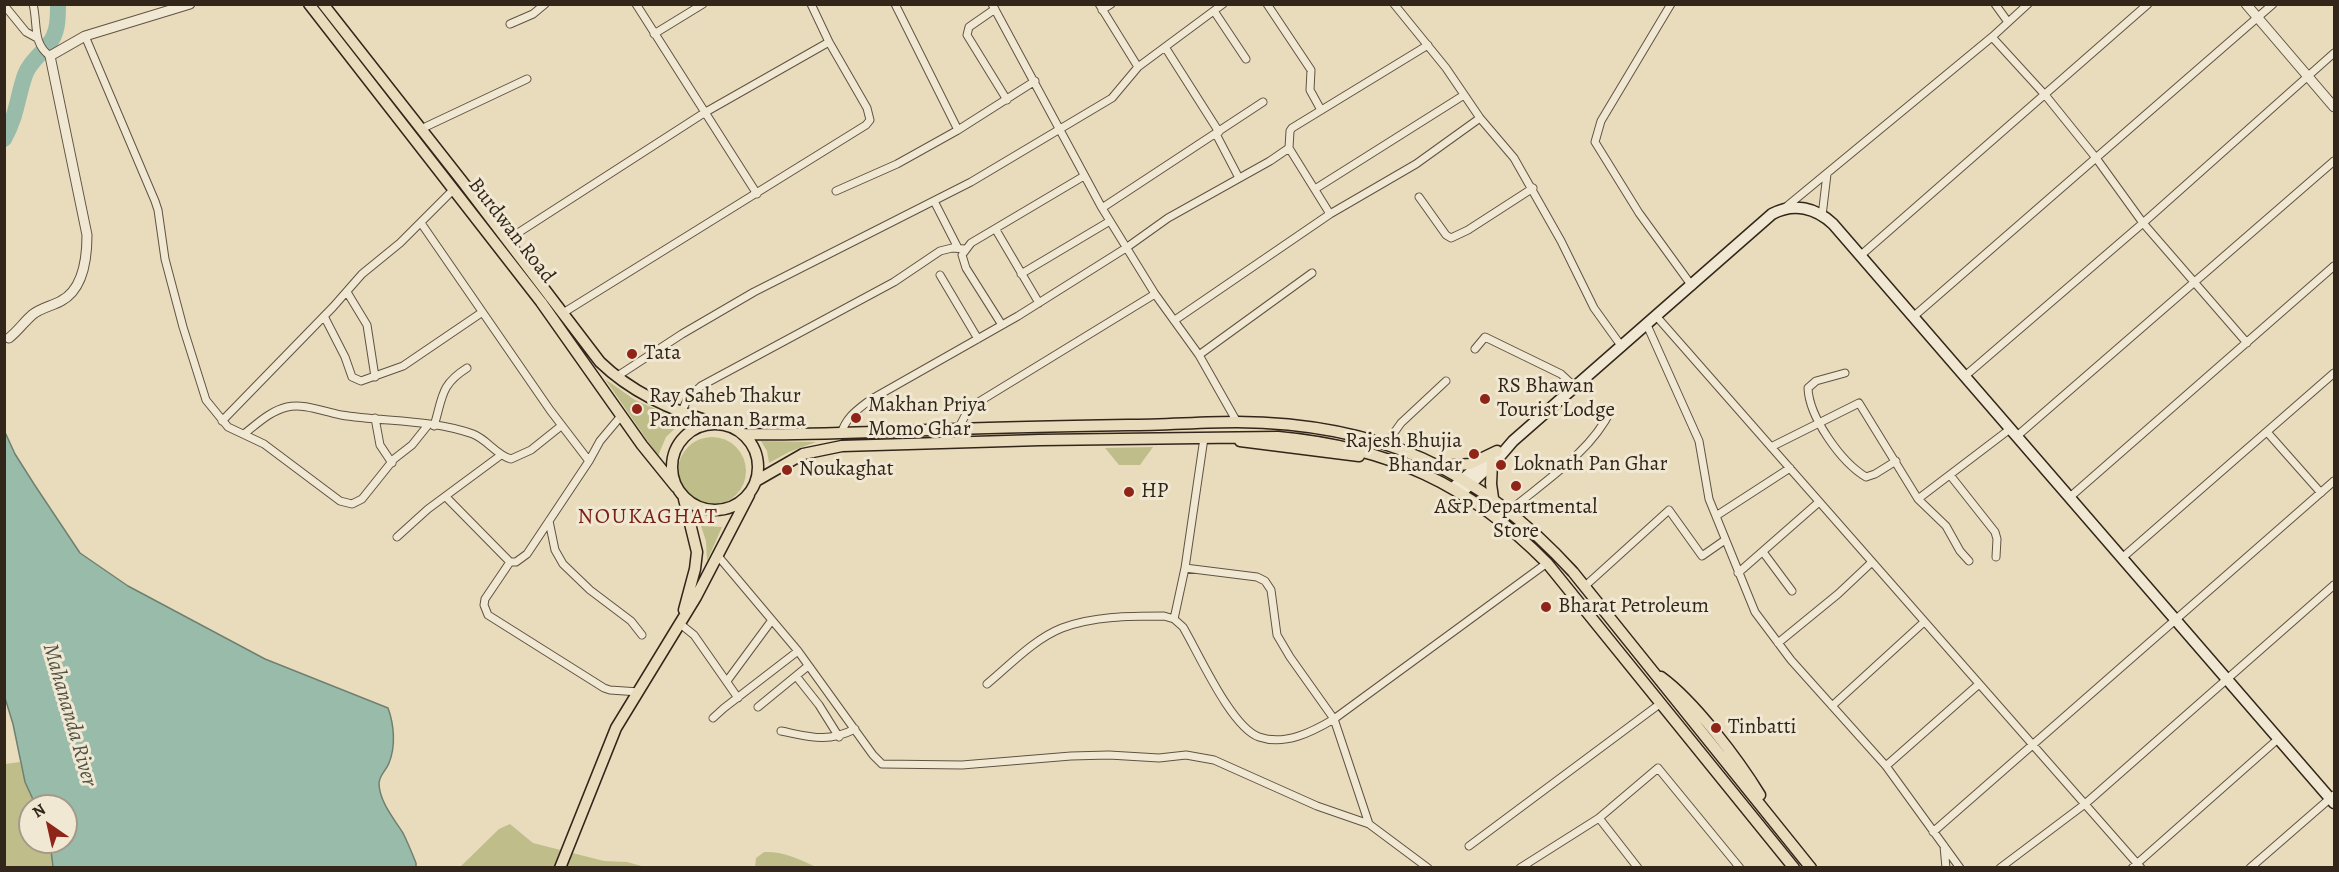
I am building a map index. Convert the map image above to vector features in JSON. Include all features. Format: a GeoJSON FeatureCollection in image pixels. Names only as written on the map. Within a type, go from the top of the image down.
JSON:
{"type":"FeatureCollection","features":[{"type":"Feature","properties":{"kind":"main road","name":"Burdwan Road"},"geometry":{"type":"LineString","coordinates":[[309,4],[578,344],[616,377],[644,395],[681,413],[719,424]]}},
{"type":"Feature","properties":{"kind":"main road","name":"Burdwan Road"},"geometry":{"type":"LineString","coordinates":[[323,4],[563,313],[578,344],[621,416],[675,488]]}},
{"type":"Feature","properties":{"kind":"main road"},"geometry":{"type":"LineString","coordinates":[[1466,480],[1492,463],[1513,441],[1772,214],[1785,208],[1806,209],[1833,224],[2278,739],[2333,798]]}},
{"type":"Feature","properties":{"kind":"main road"},"geometry":{"type":"LineString","coordinates":[[743,434],[841,434],[1237,422],[1321,428],[1386,444],[1440,466],[1466,480],[1493,498],[1549,547],[1649,667],[1674,686],[1713,731],[1758,791],[1771,818],[1811,867]]}},
{"type":"Feature","properties":{"kind":"main road"},"geometry":{"type":"LineString","coordinates":[[560,867],[616,728],[696,597],[718,556],[749,495],[756,481],[758,464],[754,447],[743,434],[732,427],[719,424],[704,425],[689,432],[678,443],[672,457],[671,473],[675,488],[684,499],[696,507],[710,511],[725,510],[738,504],[749,495]]}},
{"type":"Feature","properties":{"kind":"main road"},"geometry":{"type":"LineString","coordinates":[[756,481],[803,454],[842,446],[1226,437],[1247,444],[1308,449],[1403,464],[1457,490],[1516,533],[1547,563],[1794,867]]}},
{"type":"Feature","properties":{"kind":"main road"},"geometry":{"type":"LineString","coordinates":[[1440,466],[1470,464],[1513,441]]}},
{"type":"Feature","properties":{"kind":"main road"},"geometry":{"type":"LineString","coordinates":[[1457,490],[1497,451]]}},
{"type":"Feature","properties":{"kind":"main road"},"geometry":{"type":"LineString","coordinates":[[1492,463],[1493,498]]}},
{"type":"Feature","properties":{"kind":"main road"},"geometry":{"type":"LineString","coordinates":[[680,621],[695,569],[697,552],[684,499]]}},
{"type":"Feature","properties":{"kind":"street"},"geometry":{"type":"LineString","coordinates":[[9,338],[24,326],[31,316],[63,300],[73,290],[82,275],[87,248],[87,235],[50,63],[37,38],[33,4]]}},
{"type":"Feature","properties":{"kind":"street"},"geometry":{"type":"LineString","coordinates":[[45,51],[85,36],[190,4]]}},
{"type":"Feature","properties":{"kind":"street"},"geometry":{"type":"LineString","coordinates":[[510,24],[533,14],[545,4]]}},
{"type":"Feature","properties":{"kind":"street"},"geometry":{"type":"LineString","coordinates":[[636,4],[757,194]]}},
{"type":"Feature","properties":{"kind":"street"},"geometry":{"type":"LineString","coordinates":[[654,34],[703,4]]}},
{"type":"Feature","properties":{"kind":"street"},"geometry":{"type":"LineString","coordinates":[[563,313],[861,130],[870,120],[867,108],[829,42],[811,4]]}},
{"type":"Feature","properties":{"kind":"street"},"geometry":{"type":"LineString","coordinates":[[895,4],[958,130]]}},
{"type":"Feature","properties":{"kind":"street"},"geometry":{"type":"LineString","coordinates":[[1111,4],[1101,7],[1138,67]]}},
{"type":"Feature","properties":{"kind":"street"},"geometry":{"type":"LineString","coordinates":[[616,377],[754,292],[971,183],[1112,98],[1138,67],[1223,4]]}},
{"type":"Feature","properties":{"kind":"street"},"geometry":{"type":"LineString","coordinates":[[1267,4],[1311,70],[1311,90],[1321,110]]}},
{"type":"Feature","properties":{"kind":"street"},"geometry":{"type":"LineString","coordinates":[[1394,4],[1428,45],[1480,118],[1515,158],[1533,188],[1594,309],[1622,347]]}},
{"type":"Feature","properties":{"kind":"street"},"geometry":{"type":"LineString","coordinates":[[1671,4],[1601,121],[1595,142],[1639,213],[1692,286]]}},
{"type":"Feature","properties":{"kind":"street"},"geometry":{"type":"LineString","coordinates":[[1995,4],[2008,22]]}},
{"type":"Feature","properties":{"kind":"street"},"geometry":{"type":"LineString","coordinates":[[1785,208],[1992,37],[2028,4]]}},
{"type":"Feature","properties":{"kind":"street"},"geometry":{"type":"LineString","coordinates":[[1860,256],[2046,96],[2148,4]]}},
{"type":"Feature","properties":{"kind":"street"},"geometry":{"type":"LineString","coordinates":[[2246,4],[2334,107]]}},
{"type":"Feature","properties":{"kind":"street"},"geometry":{"type":"LineString","coordinates":[[1913,317],[2273,4]]}},
{"type":"Feature","properties":{"kind":"street"},"geometry":{"type":"LineString","coordinates":[[4,5],[26,32],[37,38]]}},
{"type":"Feature","properties":{"kind":"street"},"geometry":{"type":"LineString","coordinates":[[1006,100],[967,35],[969,27],[993,7],[1035,81],[1083,176],[1155,294],[1199,355],[1237,422]]}},
{"type":"Feature","properties":{"kind":"street"},"geometry":{"type":"LineString","coordinates":[[1214,11],[1245,59]]}},
{"type":"Feature","properties":{"kind":"street"},"geometry":{"type":"LineString","coordinates":[[85,36],[155,201],[165,259],[203,394],[222,421],[264,444],[347,504],[357,503],[392,463],[431,426],[446,386],[452,377],[467,368]]}},
{"type":"Feature","properties":{"kind":"street"},"geometry":{"type":"LineString","coordinates":[[1992,37],[2046,96],[2096,158],[2143,223],[2247,344]]}},
{"type":"Feature","properties":{"kind":"street"},"geometry":{"type":"LineString","coordinates":[[507,240],[704,113],[829,42]]}},
{"type":"Feature","properties":{"kind":"street"},"geometry":{"type":"LineString","coordinates":[[1330,214],[1288,148],[1290,131],[1428,45]]}},
{"type":"Feature","properties":{"kind":"street"},"geometry":{"type":"LineString","coordinates":[[1165,47],[1217,133],[1239,178]]}},
{"type":"Feature","properties":{"kind":"street"},"geometry":{"type":"LineString","coordinates":[[1965,376],[2143,223],[2334,53]]}},
{"type":"Feature","properties":{"kind":"street"},"geometry":{"type":"LineString","coordinates":[[421,129],[527,79]]}},
{"type":"Feature","properties":{"kind":"street"},"geometry":{"type":"LineString","coordinates":[[836,190],[897,164],[958,130],[1035,81]]}},
{"type":"Feature","properties":{"kind":"street"},"geometry":{"type":"LineString","coordinates":[[1315,189],[1464,95]]}},
{"type":"Feature","properties":{"kind":"street"},"geometry":{"type":"LineString","coordinates":[[1102,208],[1263,102]]}},
{"type":"Feature","properties":{"kind":"street"},"geometry":{"type":"LineString","coordinates":[[1175,320],[1330,214],[1416,164],[1480,118]]}},
{"type":"Feature","properties":{"kind":"street"},"geometry":{"type":"LineString","coordinates":[[841,434],[851,415],[870,400],[1039,303],[1126,248],[1168,218],[1288,148]]}},
{"type":"Feature","properties":{"kind":"street"},"geometry":{"type":"LineString","coordinates":[[1918,499],[2014,433],[2195,283],[2334,161]]}},
{"type":"Feature","properties":{"kind":"street"},"geometry":{"type":"LineString","coordinates":[[1822,216],[1827,174]]}},
{"type":"Feature","properties":{"kind":"street"},"geometry":{"type":"LineString","coordinates":[[681,413],[688,398],[702,386],[894,282],[940,251],[961,248],[996,230],[1083,176]]}},
{"type":"Feature","properties":{"kind":"street"},"geometry":{"type":"LineString","coordinates":[[1419,197],[1446,235],[1451,238],[1468,230],[1533,188]]}},
{"type":"Feature","properties":{"kind":"street"},"geometry":{"type":"LineString","coordinates":[[222,421],[362,274],[421,223],[454,189]]}},
{"type":"Feature","properties":{"kind":"street"},"geometry":{"type":"LineString","coordinates":[[934,201],[961,248],[963,262],[1002,325]]}},
{"type":"Feature","properties":{"kind":"street"},"geometry":{"type":"LineString","coordinates":[[1021,274],[1110,221]]}},
{"type":"Feature","properties":{"kind":"street"},"geometry":{"type":"LineString","coordinates":[[421,223],[481,313],[561,426],[589,461]]}},
{"type":"Feature","properties":{"kind":"street"},"geometry":{"type":"LineString","coordinates":[[996,230],[1039,303]]}},
{"type":"Feature","properties":{"kind":"street"},"geometry":{"type":"LineString","coordinates":[[2070,497],[2334,266]]}},
{"type":"Feature","properties":{"kind":"street"},"geometry":{"type":"LineString","coordinates":[[1199,355],[1312,273]]}},
{"type":"Feature","properties":{"kind":"street"},"geometry":{"type":"LineString","coordinates":[[940,275],[978,339]]}},
{"type":"Feature","properties":{"kind":"street"},"geometry":{"type":"LineString","coordinates":[[347,292],[367,325],[375,377]]}},
{"type":"Feature","properties":{"kind":"street"},"geometry":{"type":"LineString","coordinates":[[958,429],[966,414],[977,403],[1155,294]]}},
{"type":"Feature","properties":{"kind":"street"},"geometry":{"type":"LineString","coordinates":[[324,316],[354,380],[361,381],[403,366],[481,313]]}},
{"type":"Feature","properties":{"kind":"street"},"geometry":{"type":"LineString","coordinates":[[1657,316],[2137,866],[2278,739]]}},
{"type":"Feature","properties":{"kind":"street"},"geometry":{"type":"LineString","coordinates":[[1647,325],[1699,441],[1704,478],[1716,516],[1755,612],[1778,643],[1886,766],[1960,867]]}},
{"type":"Feature","properties":{"kind":"street"},"geometry":{"type":"LineString","coordinates":[[1475,349],[1485,337],[1561,374],[1575,387]]}},
{"type":"Feature","properties":{"kind":"street"},"geometry":{"type":"LineString","coordinates":[[1845,373],[1816,381],[1808,388],[1808,397],[1817,423],[1850,464],[1866,477],[1896,461]]}},
{"type":"Feature","properties":{"kind":"street"},"geometry":{"type":"LineString","coordinates":[[2122,558],[2334,373]]}},
{"type":"Feature","properties":{"kind":"street"},"geometry":{"type":"LineString","coordinates":[[1386,444],[1401,423],[1446,381]]}},
{"type":"Feature","properties":{"kind":"street"},"geometry":{"type":"LineString","coordinates":[[1771,447],[1859,403],[1918,499],[1950,531],[1960,551],[1969,561]]}},
{"type":"Feature","properties":{"kind":"street"},"geometry":{"type":"LineString","coordinates":[[244,434],[273,413],[289,406],[431,426],[475,435],[501,455],[511,459],[525,453],[561,426]]}},
{"type":"Feature","properties":{"kind":"street"},"geometry":{"type":"LineString","coordinates":[[1509,511],[1580,451],[1602,428],[1611,410]]}},
{"type":"Feature","properties":{"kind":"street"},"geometry":{"type":"LineString","coordinates":[[621,416],[600,441],[522,560],[510,562],[485,599],[485,611],[604,688],[639,692]]}},
{"type":"Feature","properties":{"kind":"street"},"geometry":{"type":"LineString","coordinates":[[375,418],[380,445],[392,463]]}},
{"type":"Feature","properties":{"kind":"street"},"geometry":{"type":"LineString","coordinates":[[2267,432],[2321,493]]}},
{"type":"Feature","properties":{"kind":"street"},"geometry":{"type":"LineString","coordinates":[[1174,619],[1185,568],[1204,438]]}},
{"type":"Feature","properties":{"kind":"street"},"geometry":{"type":"LineString","coordinates":[[396,537],[428,509],[501,455]]}},
{"type":"Feature","properties":{"kind":"street"},"geometry":{"type":"LineString","coordinates":[[1716,516],[1790,468]]}},
{"type":"Feature","properties":{"kind":"street"},"geometry":{"type":"LineString","coordinates":[[1950,475],[1995,532],[1996,557]]}},
{"type":"Feature","properties":{"kind":"street"},"geometry":{"type":"LineString","coordinates":[[1933,832],[2334,482]]}},
{"type":"Feature","properties":{"kind":"street"},"geometry":{"type":"LineString","coordinates":[[446,497],[510,562]]}},
{"type":"Feature","properties":{"kind":"street"},"geometry":{"type":"LineString","coordinates":[[1738,573],[1819,502]]}},
{"type":"Feature","properties":{"kind":"street"},"geometry":{"type":"LineString","coordinates":[[1584,587],[1669,510],[1702,556],[1725,540]]}},
{"type":"Feature","properties":{"kind":"street"},"geometry":{"type":"LineString","coordinates":[[549,521],[555,549],[563,564],[581,582],[636,626],[642,635]]}},
{"type":"Feature","properties":{"kind":"street"},"geometry":{"type":"LineString","coordinates":[[1763,552],[1791,591]]}},
{"type":"Feature","properties":{"kind":"street"},"geometry":{"type":"LineString","coordinates":[[718,556],[798,651],[878,761],[891,765],[962,765],[1071,756],[1122,755],[1159,758],[1197,756],[1214,760],[1317,806],[1369,824],[1428,867]]}},
{"type":"Feature","properties":{"kind":"street"},"geometry":{"type":"LineString","coordinates":[[1778,643],[1838,594],[1872,562]]}},
{"type":"Feature","properties":{"kind":"street"},"geometry":{"type":"LineString","coordinates":[[987,684],[1036,644],[1061,628],[1100,619],[1144,616],[1174,619],[1183,627],[1228,708],[1248,731],[1260,737],[1291,738],[1314,731],[1334,719],[1547,563]]}},
{"type":"Feature","properties":{"kind":"street"},"geometry":{"type":"LineString","coordinates":[[1185,568],[1257,577],[1265,581],[1271,590],[1277,634],[1290,657],[1334,719],[1369,824]]}},
{"type":"Feature","properties":{"kind":"street"},"geometry":{"type":"LineString","coordinates":[[2000,867],[2085,804],[2334,585]]}},
{"type":"Feature","properties":{"kind":"street"},"geometry":{"type":"LineString","coordinates":[[727,681],[772,620]]}},
{"type":"Feature","properties":{"kind":"street"},"geometry":{"type":"LineString","coordinates":[[680,621],[694,635],[738,698]]}},
{"type":"Feature","properties":{"kind":"street"},"geometry":{"type":"LineString","coordinates":[[1832,706],[1924,622]]}},
{"type":"Feature","properties":{"kind":"street"},"geometry":{"type":"LineString","coordinates":[[713,718],[798,651]]}},
{"type":"Feature","properties":{"kind":"street"},"geometry":{"type":"LineString","coordinates":[[758,707],[808,666]]}},
{"type":"Feature","properties":{"kind":"street"},"geometry":{"type":"LineString","coordinates":[[796,676],[819,705],[839,737]]}},
{"type":"Feature","properties":{"kind":"street"},"geometry":{"type":"LineString","coordinates":[[1886,766],[1979,684]]}},
{"type":"Feature","properties":{"kind":"street"},"geometry":{"type":"LineString","coordinates":[[1469,846],[1661,702]]}},
{"type":"Feature","properties":{"kind":"street"},"geometry":{"type":"LineString","coordinates":[[781,731],[821,739],[839,737],[855,729]]}},
{"type":"Feature","properties":{"kind":"street"},"geometry":{"type":"LineString","coordinates":[[1520,867],[1599,818],[1658,768],[1740,867]]}},
{"type":"Feature","properties":{"kind":"street"},"geometry":{"type":"LineString","coordinates":[[2250,867],[2333,798]]}},
{"type":"Feature","properties":{"kind":"street"},"geometry":{"type":"LineString","coordinates":[[1599,818],[1638,867]]}},
{"type":"Feature","properties":{"kind":"street"},"geometry":{"type":"LineString","coordinates":[[1944,846],[1946,867]]}},
{"type":"Feature","properties":{"kind":"shaded area"},"geometry":{"type":"Polygon","coordinates":[[[605,379],[635,400],[683,421],[666,437],[658,456],[605,379]]]}},
{"type":"Feature","properties":{"kind":"shaded area"},"geometry":{"type":"Polygon","coordinates":[[[712,437],[725,440],[736,447],[743,458],[746,471],[743,484],[736,495],[725,502],[712,505],[699,502],[688,495],[681,484],[678,471],[681,458],[688,447],[699,440],[712,437]]]}},
{"type":"Feature","properties":{"kind":"shaded area"},"geometry":{"type":"Polygon","coordinates":[[[761,441],[816,442],[789,452],[769,463],[767,451],[761,441]]]}},
{"type":"Feature","properties":{"kind":"shaded area"},"geometry":{"type":"Polygon","coordinates":[[[1153,447],[1140,465],[1119,465],[1105,448],[1153,447]]]}},
{"type":"Feature","properties":{"kind":"shaded area"},"geometry":{"type":"Polygon","coordinates":[[[701,526],[722,527],[707,561],[706,541],[701,526]]]}},
{"type":"Feature","properties":{"kind":"shaded area"},"geometry":{"type":"Polygon","coordinates":[[[20,762],[30,794],[18,794],[18,854],[51,854],[53,867],[5,868],[5,764],[20,762]]]}},
{"type":"Feature","properties":{"kind":"shaded area"},"geometry":{"type":"Polygon","coordinates":[[[510,824],[533,843],[604,861],[627,862],[645,867],[459,868],[499,829],[510,824]]]}},
{"type":"Feature","properties":{"kind":"shaded area"},"geometry":{"type":"Polygon","coordinates":[[[764,852],[784,854],[816,867],[755,867],[756,858],[764,852]]]}},
{"type":"Feature","properties":{"kind":"water","name":"Mahananda River"},"geometry":{"type":"Polygon","coordinates":[[[4,430],[15,454],[80,553],[128,586],[265,659],[388,708],[393,728],[393,749],[379,783],[381,796],[405,837],[416,867],[53,867],[51,854],[78,854],[78,794],[30,794],[25,782],[5,698],[4,430]]]}},
{"type":"Feature","properties":{"kind":"waterway"},"geometry":{"type":"LineString","coordinates":[[4,139],[12,123],[27,71],[54,36],[58,4]]}},
{"type":"Feature","properties":{"kind":"place","name":"Tata"},"geometry":{"type":"Point","coordinates":[632,354]}},
{"type":"Feature","properties":{"kind":"place","name":"RS Bhawan Tourist Lodge"},"geometry":{"type":"Point","coordinates":[1485,399]}},
{"type":"Feature","properties":{"kind":"place","name":"Ray Saheb Thakur Panchanan Barma"},"geometry":{"type":"Point","coordinates":[637,409]}},
{"type":"Feature","properties":{"kind":"place","name":"Makhan Priya Momo Ghar"},"geometry":{"type":"Point","coordinates":[856,418]}},
{"type":"Feature","properties":{"kind":"place","name":"Rajesh Bhujia Bhandar"},"geometry":{"type":"Point","coordinates":[1474,454]}},
{"type":"Feature","properties":{"kind":"place","name":"Loknath Pan Ghar"},"geometry":{"type":"Point","coordinates":[1501,465]}},
{"type":"Feature","properties":{"kind":"place","name":"Noukaghat"},"geometry":{"type":"Point","coordinates":[787,470]}},
{"type":"Feature","properties":{"kind":"place","name":"A&P Departmental Store"},"geometry":{"type":"Point","coordinates":[1516,486]}},
{"type":"Feature","properties":{"kind":"place","name":"HP"},"geometry":{"type":"Point","coordinates":[1129,492]}},
{"type":"Feature","properties":{"kind":"place","name":"Bharat Petroleum"},"geometry":{"type":"Point","coordinates":[1546,607]}},
{"type":"Feature","properties":{"kind":"place","name":"Tinbatti"},"geometry":{"type":"Point","coordinates":[1716,728]}},
{"type":"Feature","properties":{"kind":"district","name":"NOUKAGHAT"},"geometry":{"type":"Point","coordinates":[648,518]}}]}
